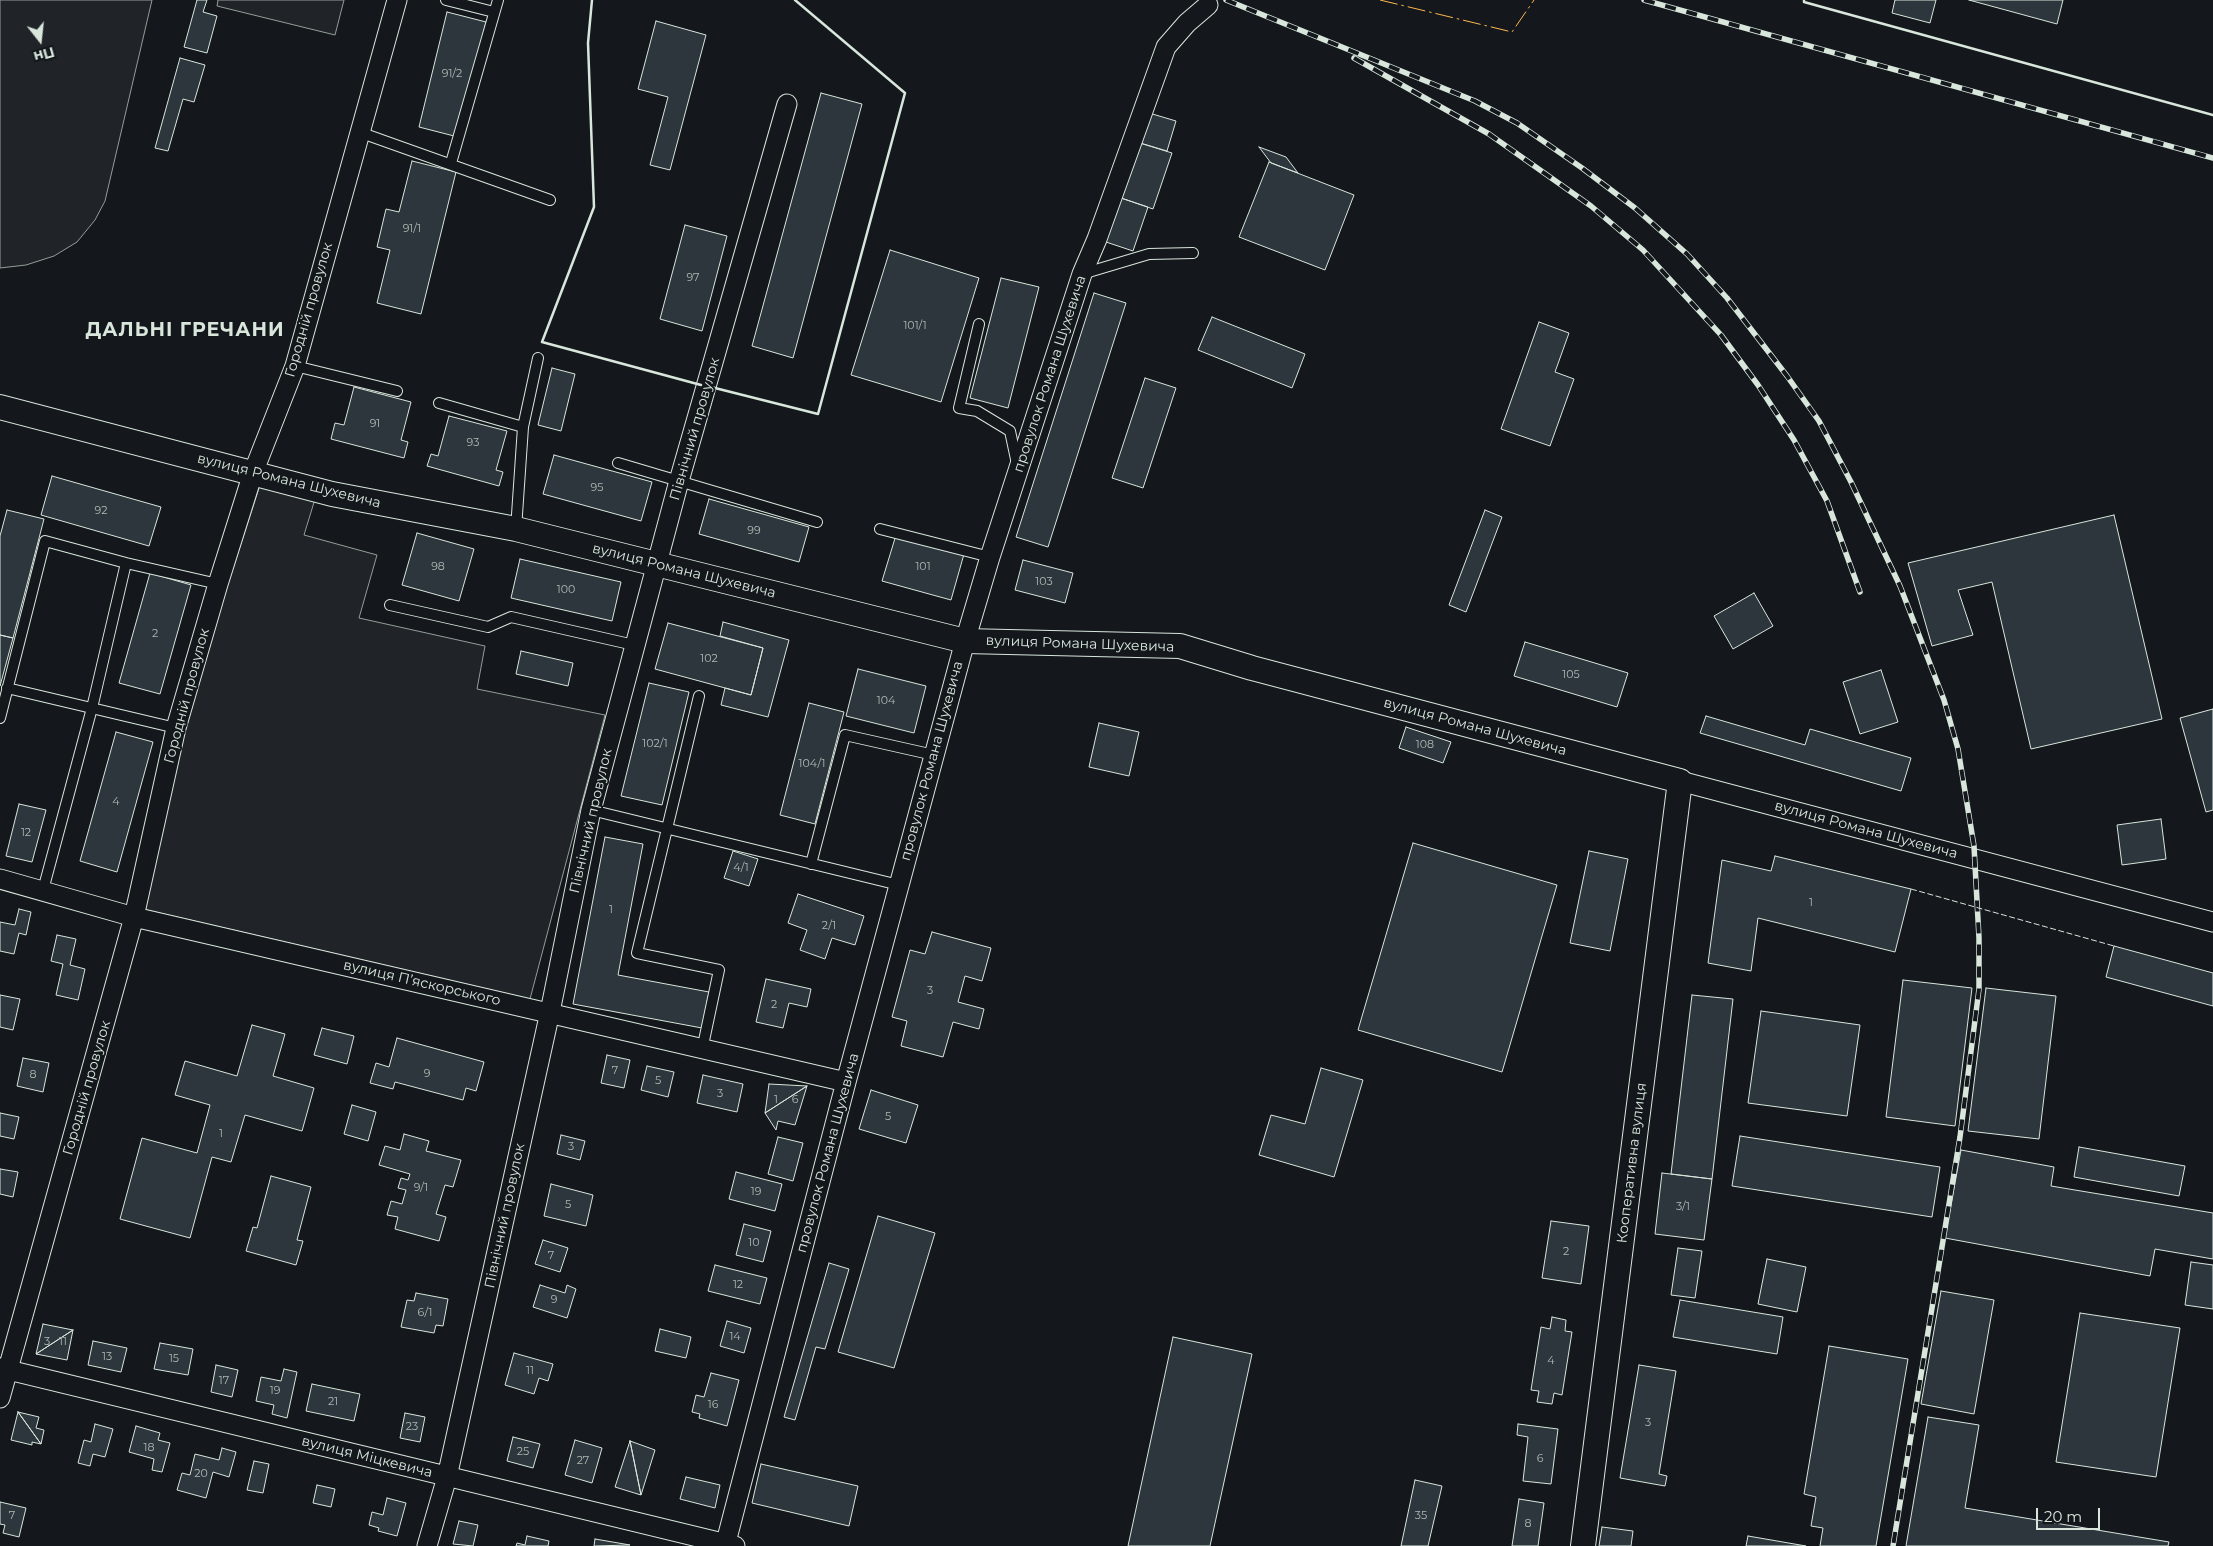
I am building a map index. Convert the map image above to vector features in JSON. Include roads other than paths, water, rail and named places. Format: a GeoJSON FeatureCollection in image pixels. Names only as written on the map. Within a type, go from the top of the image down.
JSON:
{"type":"FeatureCollection","features":[{"type":"Feature","properties":{"kind":"street","name":"Городній провулок"},"geometry":{"type":"LineString","coordinates":[[0,1398],[4,1368],[134,917],[176,728],[253,473],[295,366],[396,0]]}},
{"type":"Feature","properties":{"kind":"street","name":"провулок Романа Шухевича"},"geometry":{"type":"LineString","coordinates":[[728,1545],[846,1082],[964,641],[990,557],[1082,274],[1097,239],[1166,46],[1208,3]]}},
{"type":"Feature","properties":{"kind":"street","name":"Північний провулок"},"geometry":{"type":"LineString","coordinates":[[427,1546],[447,1477],[550,1012],[591,810],[634,645],[787,104]]}},
{"type":"Feature","properties":{"kind":"street","name":"вулиця Романа Шухевича"},"geometry":{"type":"LineString","coordinates":[[0,407],[332,494],[516,529],[964,641],[1180,646],[1252,668],[2213,922]]}},
{"type":"Feature","properties":{"kind":"street","name":"Кооперативна вулиця"},"geometry":{"type":"LineString","coordinates":[[1583,1546],[1680,781]]}},
{"type":"Feature","properties":{"kind":"street","name":"вулиця Пʼяскорського"},"geometry":{"type":"LineString","coordinates":[[0,879],[134,917],[846,1082]]}},
{"type":"Feature","properties":{"kind":"street","name":"вулиця Міцкевича"},"geometry":{"type":"LineString","coordinates":[[4,1368],[728,1545]]}},
{"type":"Feature","properties":{"kind":"lane"},"geometry":{"type":"LineString","coordinates":[[446,0],[494,12]]}},
{"type":"Feature","properties":{"kind":"lane"},"geometry":{"type":"LineString","coordinates":[[451,163],[498,0]]}},
{"type":"Feature","properties":{"kind":"lane"},"geometry":{"type":"LineString","coordinates":[[360,132],[550,200]]}},
{"type":"Feature","properties":{"kind":"lane"},"geometry":{"type":"LineString","coordinates":[[1082,274],[1149,254],[1193,253]]}},
{"type":"Feature","properties":{"kind":"lane"},"geometry":{"type":"LineString","coordinates":[[978,324],[959,408],[976,412],[1010,431],[1019,472]]}},
{"type":"Feature","properties":{"kind":"lane"},"geometry":{"type":"LineString","coordinates":[[516,529],[523,427],[538,358]]}},
{"type":"Feature","properties":{"kind":"lane"},"geometry":{"type":"LineString","coordinates":[[295,366],[398,391]]}},
{"type":"Feature","properties":{"kind":"lane"},"geometry":{"type":"LineString","coordinates":[[439,403],[523,427]]}},
{"type":"Feature","properties":{"kind":"lane"},"geometry":{"type":"LineString","coordinates":[[618,463],[817,522]]}},
{"type":"Feature","properties":{"kind":"lane"},"geometry":{"type":"LineString","coordinates":[[880,529],[990,557]]}},
{"type":"Feature","properties":{"kind":"lane"},"geometry":{"type":"LineString","coordinates":[[0,718],[45,541],[126,563],[218,584]]}},
{"type":"Feature","properties":{"kind":"lane"},"geometry":{"type":"LineString","coordinates":[[43,890],[92,708],[126,563]]}},
{"type":"Feature","properties":{"kind":"lane"},"geometry":{"type":"LineString","coordinates":[[390,605],[488,627],[511,617],[634,645]]}},
{"type":"Feature","properties":{"kind":"lane"},"geometry":{"type":"LineString","coordinates":[[7,688],[176,728]]}},
{"type":"Feature","properties":{"kind":"lane"},"geometry":{"type":"LineString","coordinates":[[699,696],[666,828],[638,953],[719,970],[702,1050]]}},
{"type":"Feature","properties":{"kind":"lane"},"geometry":{"type":"LineString","coordinates":[[811,864],[845,735],[934,755]]}},
{"type":"Feature","properties":{"kind":"lane"},"geometry":{"type":"LineString","coordinates":[[591,810],[899,886]]}},
{"type":"Feature","properties":{"kind":"railway"},"geometry":{"type":"LineString","coordinates":[[1226,0],[1475,101],[1517,123],[1635,208],[1687,254],[1727,298],[1819,421],[1851,482],[1900,586],[1944,700],[1958,749],[1974,846],[1979,938],[1979,989],[1960,1137],[1893,1546]]}},
{"type":"Feature","properties":{"kind":"railway"},"geometry":{"type":"LineString","coordinates":[[1644,0],[2213,158]]}},
{"type":"Feature","properties":{"kind":"railway"},"geometry":{"type":"LineString","coordinates":[[1354,58],[1489,134],[1591,206],[1643,250],[1721,335],[1758,385],[1794,440],[1827,501],[1860,592]]}},
{"type":"Feature","properties":{"kind":"district","name":"ДАЛЬНІ ГРЕЧАНИ"},"geometry":{"type":"Point","coordinates":[185,330]}}]}
